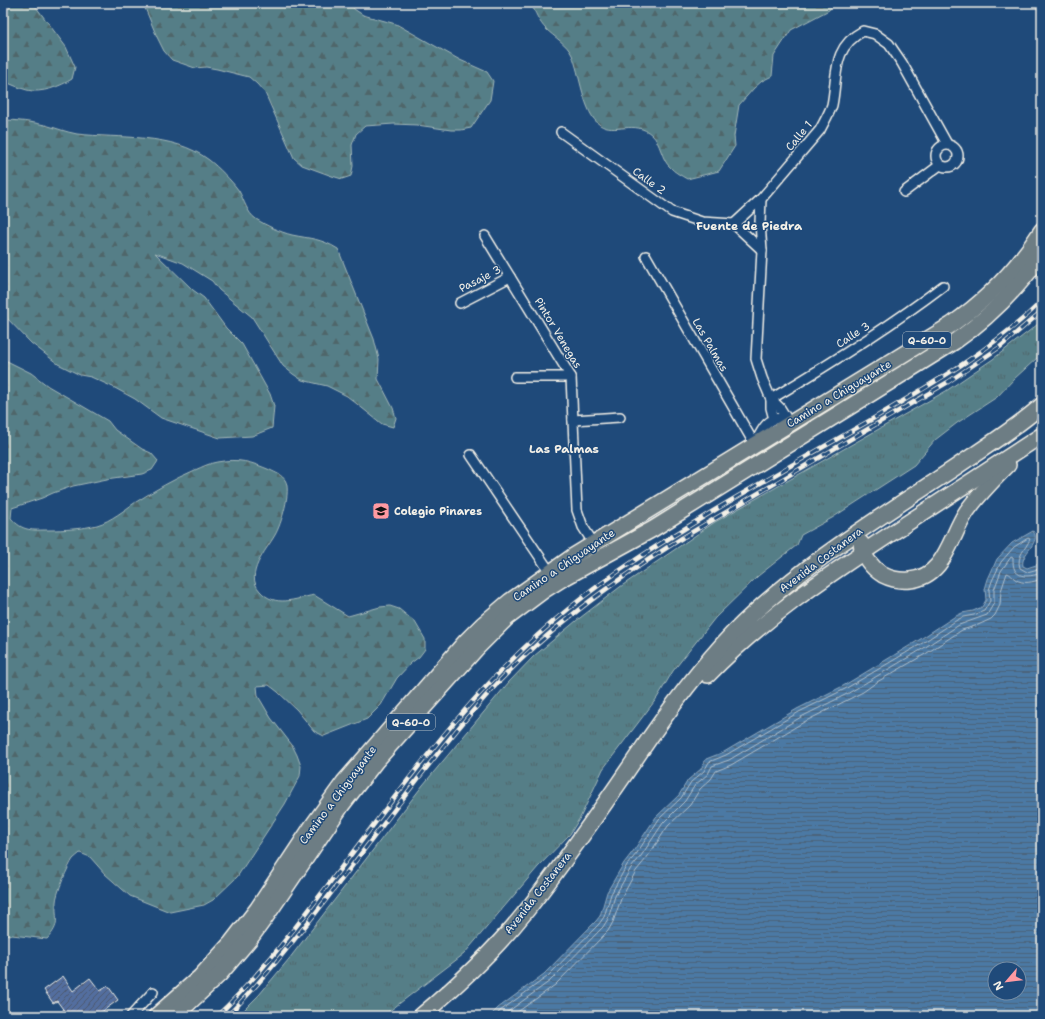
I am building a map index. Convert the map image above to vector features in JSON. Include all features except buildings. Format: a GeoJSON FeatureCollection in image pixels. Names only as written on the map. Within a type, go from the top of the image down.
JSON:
{"type":"FeatureCollection","features":[{"type":"Feature","properties":{"kind":"main road","name":"Camino a Chiguayante"},"geometry":{"type":"LineString","coordinates":[[156,1016],[194,983],[231,944],[258,908],[313,825],[344,782],[472,635],[498,611],[550,572],[594,544],[755,445],[789,421],[926,341],[967,313],[991,293],[1008,276],[1023,258],[1042,230]]}},
{"type":"Feature","properties":{"kind":"main road","name":"Camino a Chiguayante"},"geometry":{"type":"LineString","coordinates":[[175,1016],[205,989],[235,957],[265,918],[325,828],[359,782],[491,633],[508,618],[543,591],[592,562],[659,526],[943,349],[978,325],[1011,294],[1042,255]]}},
{"type":"Feature","properties":{"kind":"main road"},"geometry":{"type":"LineString","coordinates":[[978,325],[1021,292],[1042,270]]}},
{"type":"Feature","properties":{"kind":"main road","name":"Avenida Costanera"},"geometry":{"type":"LineString","coordinates":[[421,1016],[479,963],[526,911],[561,865],[685,688],[734,632],[756,611],[798,576],[863,528],[1008,432],[1042,406]]}},
{"type":"Feature","properties":{"kind":"main road"},"geometry":{"type":"LineString","coordinates":[[1008,432],[1026,425],[1042,416]]}},
{"type":"Feature","properties":{"kind":"main road"},"geometry":{"type":"LineString","coordinates":[[780,450],[787,436],[789,421]]}},
{"type":"Feature","properties":{"kind":"main road"},"geometry":{"type":"LineString","coordinates":[[863,528],[861,542],[863,552],[875,568],[884,575],[906,580],[916,579],[932,572],[945,557],[958,526],[978,496],[1007,466],[1040,437]]}},
{"type":"Feature","properties":{"kind":"main road","name":"Avenida Costanera"},"geometry":{"type":"LineString","coordinates":[[638,756],[684,700],[713,670],[743,641],[792,601],[863,552],[1040,437]]}},
{"type":"Feature","properties":{"kind":"street","name":"Calle 1"},"geometry":{"type":"LineString","coordinates":[[761,199],[820,130],[832,104],[836,67],[842,51],[854,35],[863,31],[875,34],[889,44],[902,63],[947,144],[956,148],[959,154],[959,159],[956,164],[951,167],[940,165],[904,192]]}},
{"type":"Feature","properties":{"kind":"street","name":"Calle 2"},"geometry":{"type":"LineString","coordinates":[[561,132],[672,212],[702,222],[734,224]]}},
{"type":"Feature","properties":{"kind":"street"},"geometry":{"type":"LineString","coordinates":[[940,165],[936,160],[936,152],[940,147],[947,144]]}},
{"type":"Feature","properties":{"kind":"street"},"geometry":{"type":"LineString","coordinates":[[761,199],[734,224],[762,250]]}},
{"type":"Feature","properties":{"kind":"street"},"geometry":{"type":"LineString","coordinates":[[761,199],[760,223],[762,250],[756,359],[771,399],[780,408],[789,421]]}},
{"type":"Feature","properties":{"kind":"street","name":"Pintor Venegas"},"geometry":{"type":"LineString","coordinates":[[485,236],[570,377],[577,510],[583,527],[594,544]]}},
{"type":"Feature","properties":{"kind":"street","name":"Las Palmas"},"geometry":{"type":"LineString","coordinates":[[646,256],[755,445]]}},
{"type":"Feature","properties":{"kind":"street","name":"Pasaje 3"},"geometry":{"type":"LineString","coordinates":[[460,303],[510,277]]}},
{"type":"Feature","properties":{"kind":"street","name":"Calle 3"},"geometry":{"type":"LineString","coordinates":[[771,399],[858,347],[910,312],[943,286]]}},
{"type":"Feature","properties":{"kind":"street"},"geometry":{"type":"LineString","coordinates":[[514,377],[570,377]]}},
{"type":"Feature","properties":{"kind":"street"},"geometry":{"type":"LineString","coordinates":[[771,399],[771,408],[774,419]]}},
{"type":"Feature","properties":{"kind":"street"},"geometry":{"type":"LineString","coordinates":[[573,420],[620,417]]}},
{"type":"Feature","properties":{"kind":"street"},"geometry":{"type":"LineString","coordinates":[[755,445],[765,426],[774,419],[780,418],[789,421]]}},
{"type":"Feature","properties":{"kind":"street"},"geometry":{"type":"LineString","coordinates":[[471,455],[550,572]]}},
{"type":"Feature","properties":{"kind":"street"},"geometry":{"type":"LineString","coordinates":[[131,1016],[153,992]]}},
{"type":"Feature","properties":{"kind":"green space"},"geometry":{"type":"Polygon","coordinates":[[[3,3],[33,3],[66,47],[75,67],[72,79],[57,87],[38,91],[24,89],[3,81],[3,3]]]}},
{"type":"Feature","properties":{"kind":"green space"},"geometry":{"type":"Polygon","coordinates":[[[143,3],[350,3],[354,9],[363,15],[396,24],[460,60],[487,72],[493,81],[490,100],[471,128],[451,130],[417,125],[394,124],[365,126],[356,134],[352,145],[353,166],[351,176],[342,179],[302,165],[294,158],[265,93],[249,77],[206,67],[195,68],[172,60],[164,51],[143,3]]]}},
{"type":"Feature","properties":{"kind":"green space"},"geometry":{"type":"Polygon","coordinates":[[[531,3],[834,3],[829,10],[791,30],[774,56],[772,76],[762,81],[754,88],[739,105],[734,136],[735,146],[719,171],[687,179],[674,171],[667,164],[655,138],[645,130],[632,127],[612,129],[606,128],[594,119],[586,102],[570,51],[544,26],[537,17],[531,3]]]}},
{"type":"Feature","properties":{"kind":"green space"},"geometry":{"type":"Polygon","coordinates":[[[3,120],[35,123],[77,134],[145,138],[179,145],[194,151],[209,160],[221,170],[239,191],[248,210],[256,219],[283,232],[321,241],[338,249],[374,339],[379,359],[378,379],[393,408],[396,418],[393,427],[382,424],[347,396],[327,386],[302,380],[293,374],[283,366],[252,317],[219,290],[212,281],[183,263],[155,253],[193,290],[204,298],[226,328],[242,344],[270,394],[274,406],[272,428],[252,436],[220,438],[161,418],[135,399],[113,387],[91,377],[80,375],[58,364],[31,343],[3,314],[3,120]]]}},
{"type":"Feature","properties":{"kind":"green space"},"geometry":{"type":"Polygon","coordinates":[[[1042,321],[1042,355],[1014,379],[997,397],[957,423],[935,440],[914,465],[832,518],[801,535],[797,545],[758,576],[715,618],[673,671],[657,698],[603,769],[581,816],[570,834],[538,867],[464,954],[383,1016],[238,1016],[259,995],[289,959],[423,785],[509,682],[534,656],[620,587],[715,522],[946,391],[993,359],[1042,321]]]}},
{"type":"Feature","properties":{"kind":"green space"},"geometry":{"type":"Polygon","coordinates":[[[3,359],[31,373],[48,386],[108,421],[115,430],[142,449],[151,453],[158,461],[152,470],[142,474],[73,486],[12,508],[11,518],[15,523],[24,528],[33,530],[55,530],[97,525],[112,518],[165,485],[206,465],[232,460],[251,463],[279,474],[284,478],[287,485],[285,508],[280,524],[255,570],[254,577],[260,591],[266,596],[279,601],[293,600],[314,595],[348,616],[380,607],[390,606],[399,609],[415,622],[425,639],[425,649],[419,657],[397,678],[381,705],[367,719],[324,736],[314,731],[297,710],[269,685],[257,686],[258,696],[271,718],[292,745],[297,755],[301,766],[300,776],[285,804],[237,877],[213,900],[204,905],[170,912],[130,896],[105,874],[90,857],[80,853],[73,859],[60,887],[56,902],[56,925],[47,939],[3,934],[3,359]]]}},
{"type":"Feature","properties":{"kind":"water"},"geometry":{"type":"Polygon","coordinates":[[[1033,531],[1035,540],[1023,561],[1023,566],[1027,568],[1042,563],[1042,1016],[490,1016],[498,1008],[544,974],[596,921],[600,916],[607,892],[624,863],[656,817],[679,795],[688,780],[701,769],[706,759],[724,752],[797,709],[843,686],[954,617],[982,607],[986,600],[985,589],[988,579],[997,559],[1012,543],[1033,531]]]}},
{"type":"Feature","properties":{"kind":"railway"},"geometry":{"type":"LineString","coordinates":[[217,1016],[277,951],[414,771],[443,736],[504,667],[537,636],[588,593],[640,557],[730,501],[869,421],[959,366],[1002,336],[1042,301]]}},
{"type":"Feature","properties":{"kind":"railway"},"geometry":{"type":"LineString","coordinates":[[227,1016],[261,980],[293,941],[462,723],[529,651],[553,630],[603,591],[682,538],[948,382],[1000,347],[1042,311]]}},
{"type":"Feature","properties":{"kind":"place","name":"Colegio Pinares"},"geometry":{"type":"Point","coordinates":[381,511]}},
{"type":"Feature","properties":{"kind":"district","name":"Fuente de Piedra"},"geometry":{"type":"Point","coordinates":[749,226]}},
{"type":"Feature","properties":{"kind":"district","name":"Las Palmas"},"geometry":{"type":"Point","coordinates":[564,449]}}]}
